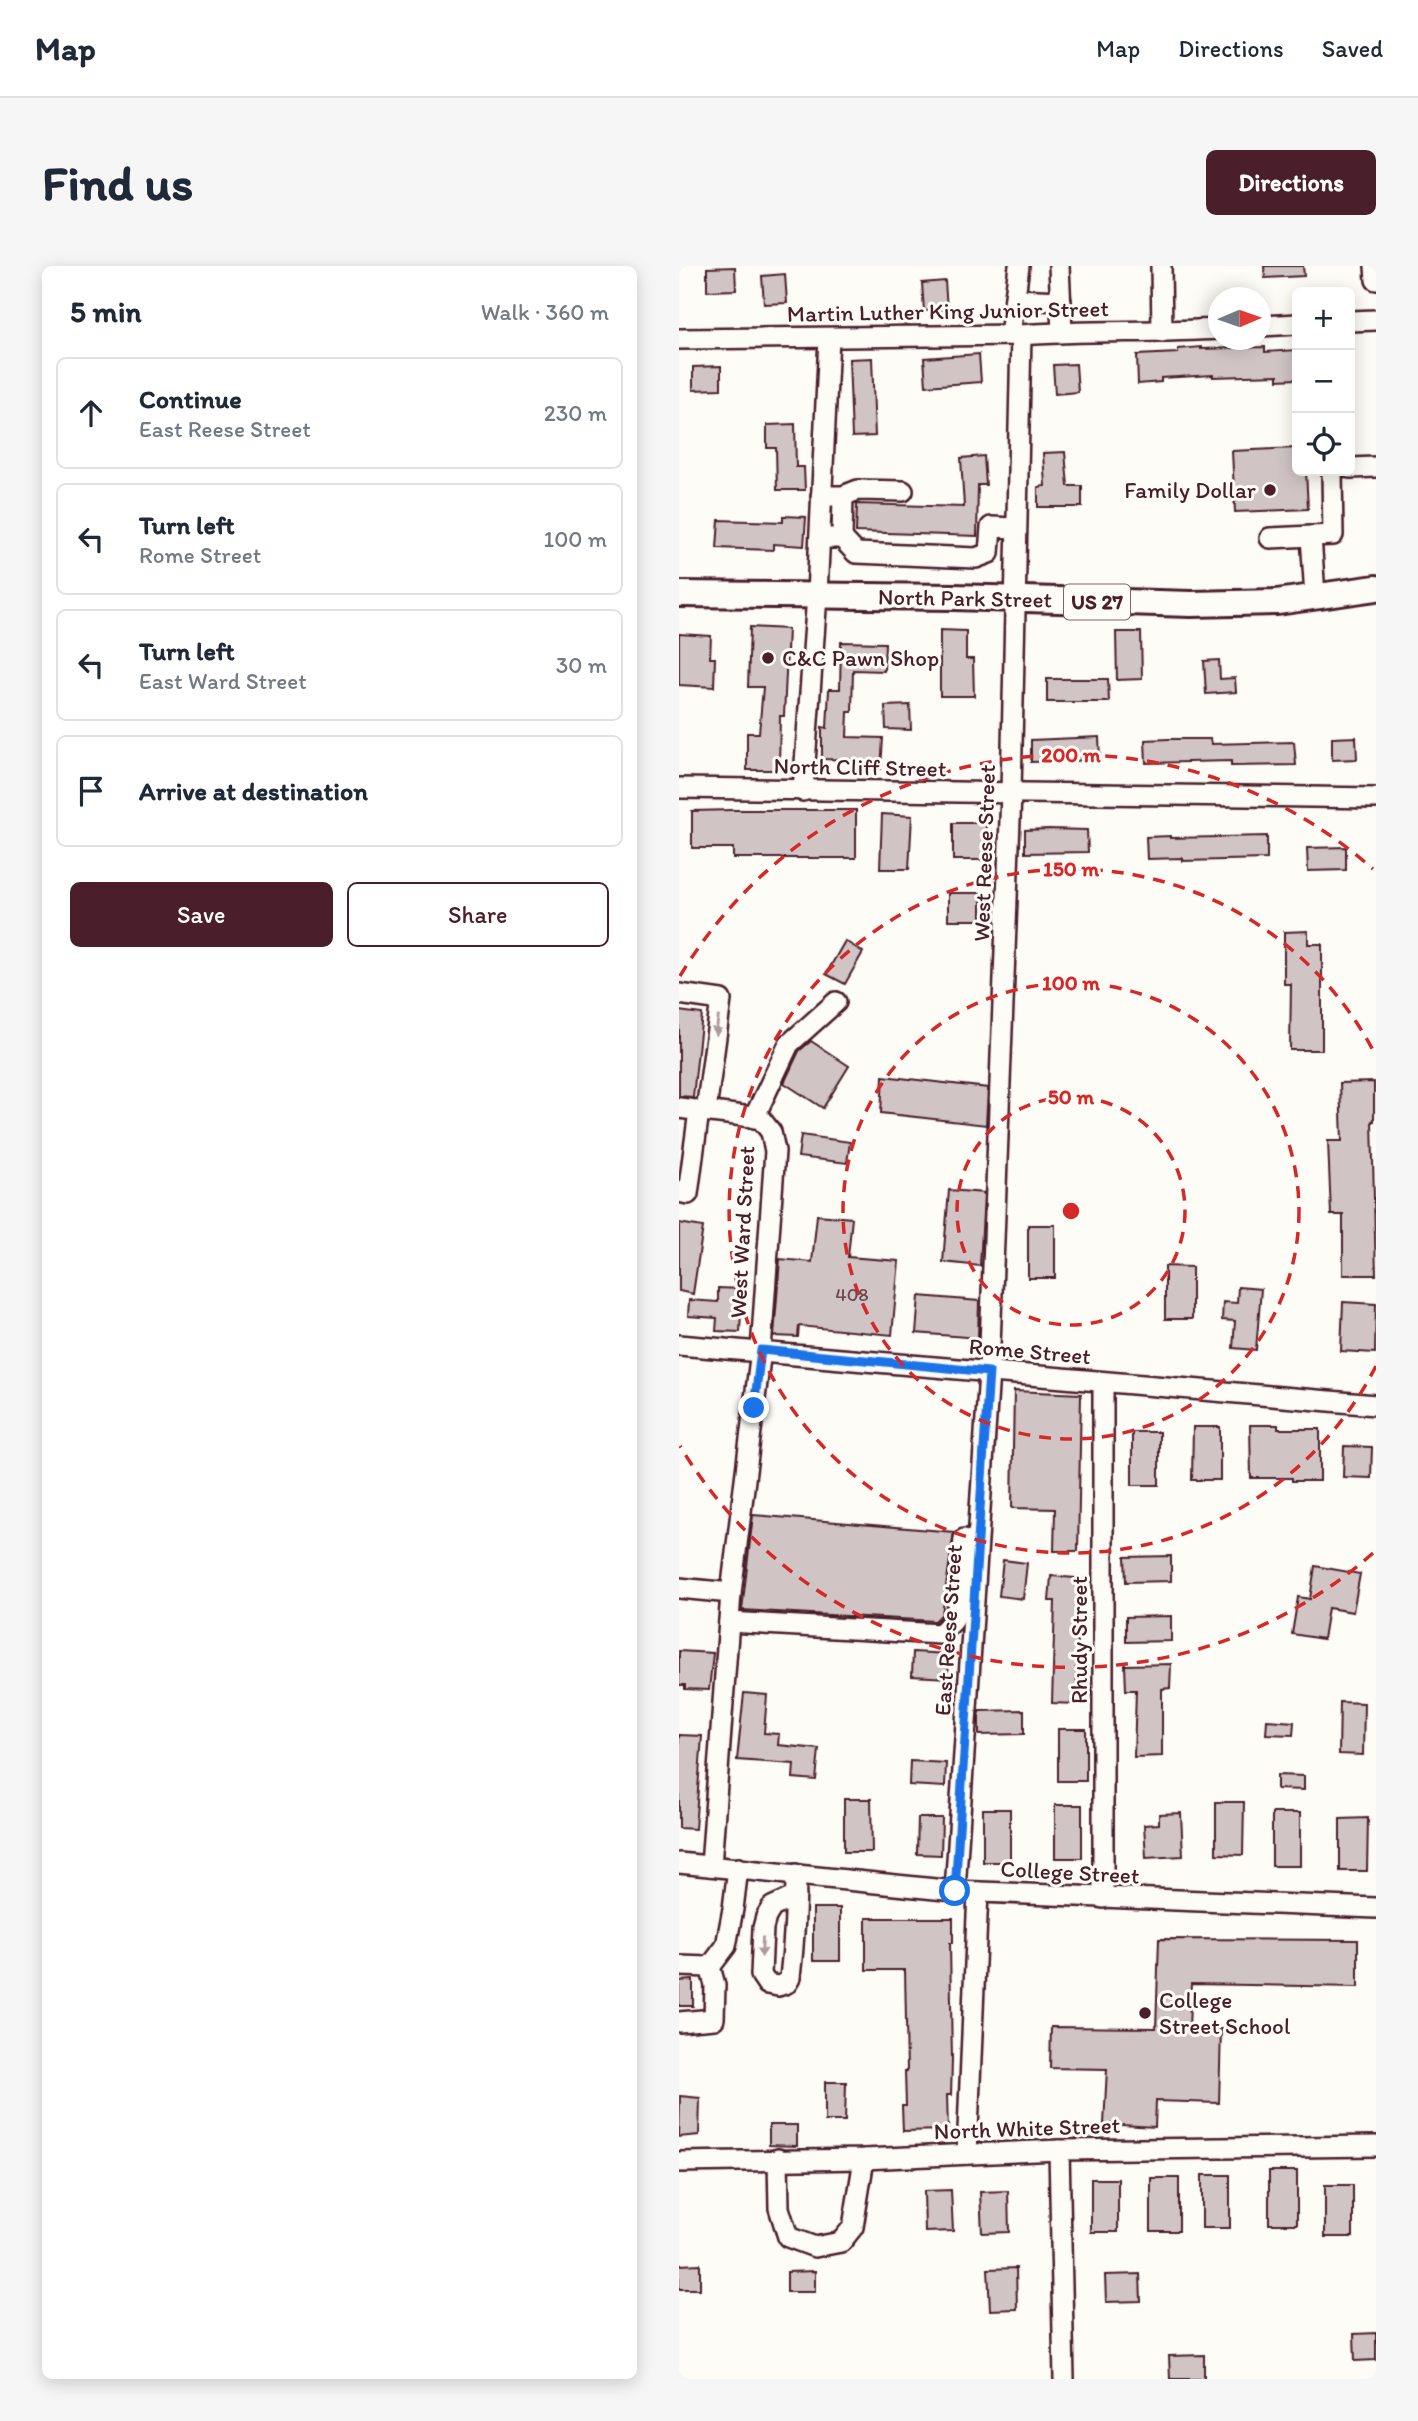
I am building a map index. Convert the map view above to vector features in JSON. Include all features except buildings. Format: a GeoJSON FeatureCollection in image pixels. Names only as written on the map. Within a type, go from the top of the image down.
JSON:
{"type":"FeatureCollection","features":[{"type":"Feature","properties":{"kind":"main road","name":"North Park Street"},"geometry":{"type":"LineString","coordinates":[[679,594],[1191,604],[1277,602],[1376,588]]}},
{"type":"Feature","properties":{"kind":"street","name":"West Reese Street"},"geometry":{"type":"LineString","coordinates":[[989,1372],[1011,793],[1016,528],[1015,299],[1019,266]]}},
{"type":"Feature","properties":{"kind":"street"},"geometry":{"type":"LineString","coordinates":[[1059,266],[1062,332]]}},
{"type":"Feature","properties":{"kind":"street"},"geometry":{"type":"LineString","coordinates":[[1161,266],[1162,332]]}},
{"type":"Feature","properties":{"kind":"street"},"geometry":{"type":"LineString","coordinates":[[1375,266],[1376,279]]}},
{"type":"Feature","properties":{"kind":"street"},"geometry":{"type":"LineString","coordinates":[[1015,299],[1061,301]]}},
{"type":"Feature","properties":{"kind":"street"},"geometry":{"type":"LineString","coordinates":[[1355,321],[1376,320]]}},
{"type":"Feature","properties":{"kind":"street"},"geometry":{"type":"LineString","coordinates":[[1271,326],[1292,324]]}},
{"type":"Feature","properties":{"kind":"street","name":"Martin Luther King Junior Street"},"geometry":{"type":"LineString","coordinates":[[679,339],[1208,330]]}},
{"type":"Feature","properties":{"kind":"street"},"geometry":{"type":"LineString","coordinates":[[803,791],[817,595],[829,338]]}},
{"type":"Feature","properties":{"kind":"street"},"geometry":{"type":"LineString","coordinates":[[1355,468],[1376,467]]}},
{"type":"Feature","properties":{"kind":"street"},"geometry":{"type":"LineString","coordinates":[[1271,538],[1333,534],[1332,476]]}},
{"type":"Feature","properties":{"kind":"street"},"geometry":{"type":"LineString","coordinates":[[821,496],[843,496],[858,490],[903,491]]}},
{"type":"Feature","properties":{"kind":"street"},"geometry":{"type":"LineString","coordinates":[[843,496],[842,538],[856,553],[976,558],[989,553],[991,527],[1016,528]]}},
{"type":"Feature","properties":{"kind":"street"},"geometry":{"type":"LineString","coordinates":[[1311,536],[1315,596]]}},
{"type":"Feature","properties":{"kind":"street"},"geometry":{"type":"LineString","coordinates":[[820,538],[842,538]]}},
{"type":"Feature","properties":{"kind":"street","name":"North Cliff Street"},"geometry":{"type":"LineString","coordinates":[[679,788],[1376,798]]}},
{"type":"Feature","properties":{"kind":"street"},"geometry":{"type":"LineString","coordinates":[[679,994],[721,1000],[702,1111],[683,1193]]}},
{"type":"Feature","properties":{"kind":"street"},"geometry":{"type":"LineString","coordinates":[[754,1118],[789,1045],[836,1002]]}},
{"type":"Feature","properties":{"kind":"street","name":"West Ward Street"},"geometry":{"type":"LineString","coordinates":[[679,1108],[759,1118],[771,1132],[775,1151],[761,1350],[731,1593],[711,1866]]}},
{"type":"Feature","properties":{"kind":"street","name":"Rome Street"},"geometry":{"type":"LineString","coordinates":[[679,1345],[1376,1405]]}},
{"type":"Feature","properties":{"kind":"street","name":"East Reese Street"},"geometry":{"type":"LineString","coordinates":[[955,1891],[989,1372]]}},
{"type":"Feature","properties":{"kind":"street","name":"Rhudy Street"},"geometry":{"type":"LineString","coordinates":[[1103,1382],[1103,1898]]}},
{"type":"Feature","properties":{"kind":"street"},"geometry":{"type":"LineString","coordinates":[[729,1622],[940,1634],[953,1621],[957,1610],[964,1539]]}},
{"type":"Feature","properties":{"kind":"street"},"geometry":{"type":"LineString","coordinates":[[679,1588],[731,1593]]}},
{"type":"Feature","properties":{"kind":"street","name":"College Street"},"geometry":{"type":"LineString","coordinates":[[679,1863],[955,1891],[1376,1908]]}},
{"type":"Feature","properties":{"kind":"street"},"geometry":{"type":"LineString","coordinates":[[710,1967],[726,1946],[738,1868]]}},
{"type":"Feature","properties":{"kind":"street"},"geometry":{"type":"LineString","coordinates":[[796,1874],[796,1896]]}},
{"type":"Feature","properties":{"kind":"street"},"geometry":{"type":"LineString","coordinates":[[967,2154],[978,1892]]}},
{"type":"Feature","properties":{"kind":"street"},"geometry":{"type":"LineString","coordinates":[[679,1966],[710,1967]]}},
{"type":"Feature","properties":{"kind":"street"},"geometry":{"type":"LineString","coordinates":[[679,2022],[714,2019],[715,1985],[710,1967]]}},
{"type":"Feature","properties":{"kind":"street","name":"North White Street"},"geometry":{"type":"LineString","coordinates":[[679,2162],[864,2159],[1059,2150],[1376,2146]]}},
{"type":"Feature","properties":{"kind":"street"},"geometry":{"type":"LineString","coordinates":[[1059,2150],[1064,2379]]}},
{"type":"Feature","properties":{"kind":"street"},"geometry":{"type":"LineString","coordinates":[[778,2159],[779,2208],[788,2237],[815,2247],[841,2242],[853,2227],[864,2159]]}},
{"type":"Feature","properties":{"kind":"place","name":"Family Dollar"},"geometry":{"type":"Point","coordinates":[1270,490]}},
{"type":"Feature","properties":{"kind":"place","name":"C&C Pawn Shop"},"geometry":{"type":"Point","coordinates":[768,658]}},
{"type":"Feature","properties":{"kind":"place","name":"College Street School"},"geometry":{"type":"Point","coordinates":[1145,2013]}},
{"type":"Feature","properties":{"kind":"route"},"geometry":{"type":"LineString","coordinates":[[754,1408],[761,1350],[989,1372],[955,1891]]}}]}
